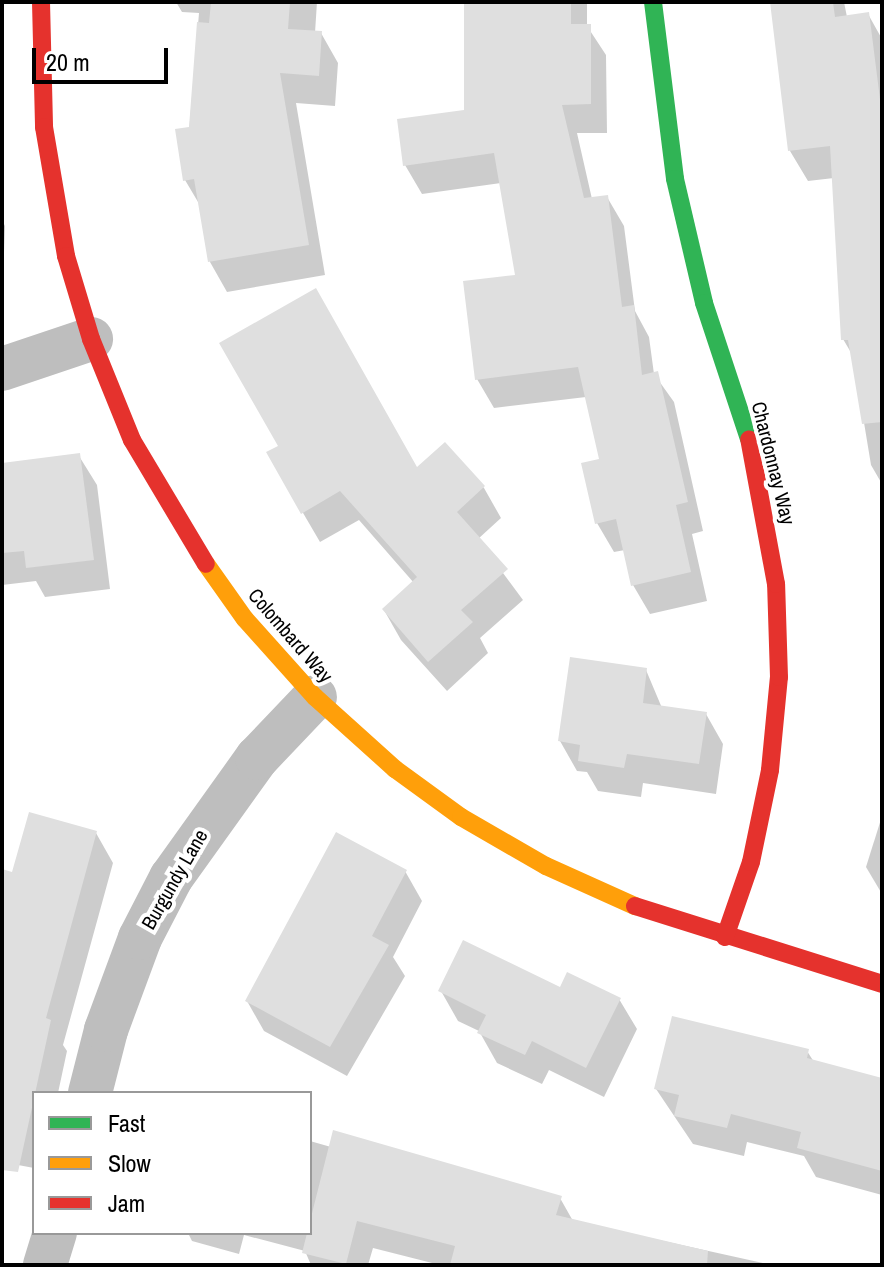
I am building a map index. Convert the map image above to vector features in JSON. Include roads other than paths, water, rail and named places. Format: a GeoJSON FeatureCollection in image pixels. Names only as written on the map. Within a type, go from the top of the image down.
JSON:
{"type":"FeatureCollection","features":[{"type":"Feature","properties":{"kind":"street","name":"Colombard Way"},"geometry":{"type":"LineString","coordinates":[[41,2],[44,127],[66,256],[91,339],[132,440],[179,526],[245,619],[315,697],[395,769],[497,838],[634,906],[882,984]]}},
{"type":"Feature","properties":{"kind":"street","name":"Chardonnay Way"},"geometry":{"type":"LineString","coordinates":[[653,2],[675,179],[704,303],[749,440],[776,584],[779,677],[770,770],[751,862],[725,937]]}},
{"type":"Feature","properties":{"kind":"street"},"geometry":{"type":"LineString","coordinates":[[2,369],[91,339]]}},
{"type":"Feature","properties":{"kind":"street","name":"Burgundy Lane"},"geometry":{"type":"LineString","coordinates":[[91,1091],[106,1030],[140,938],[171,878],[257,758],[315,697]]}},
{"type":"Feature","properties":{"kind":"street"},"geometry":{"type":"LineString","coordinates":[[45,1265],[54,1235]]}}]}
